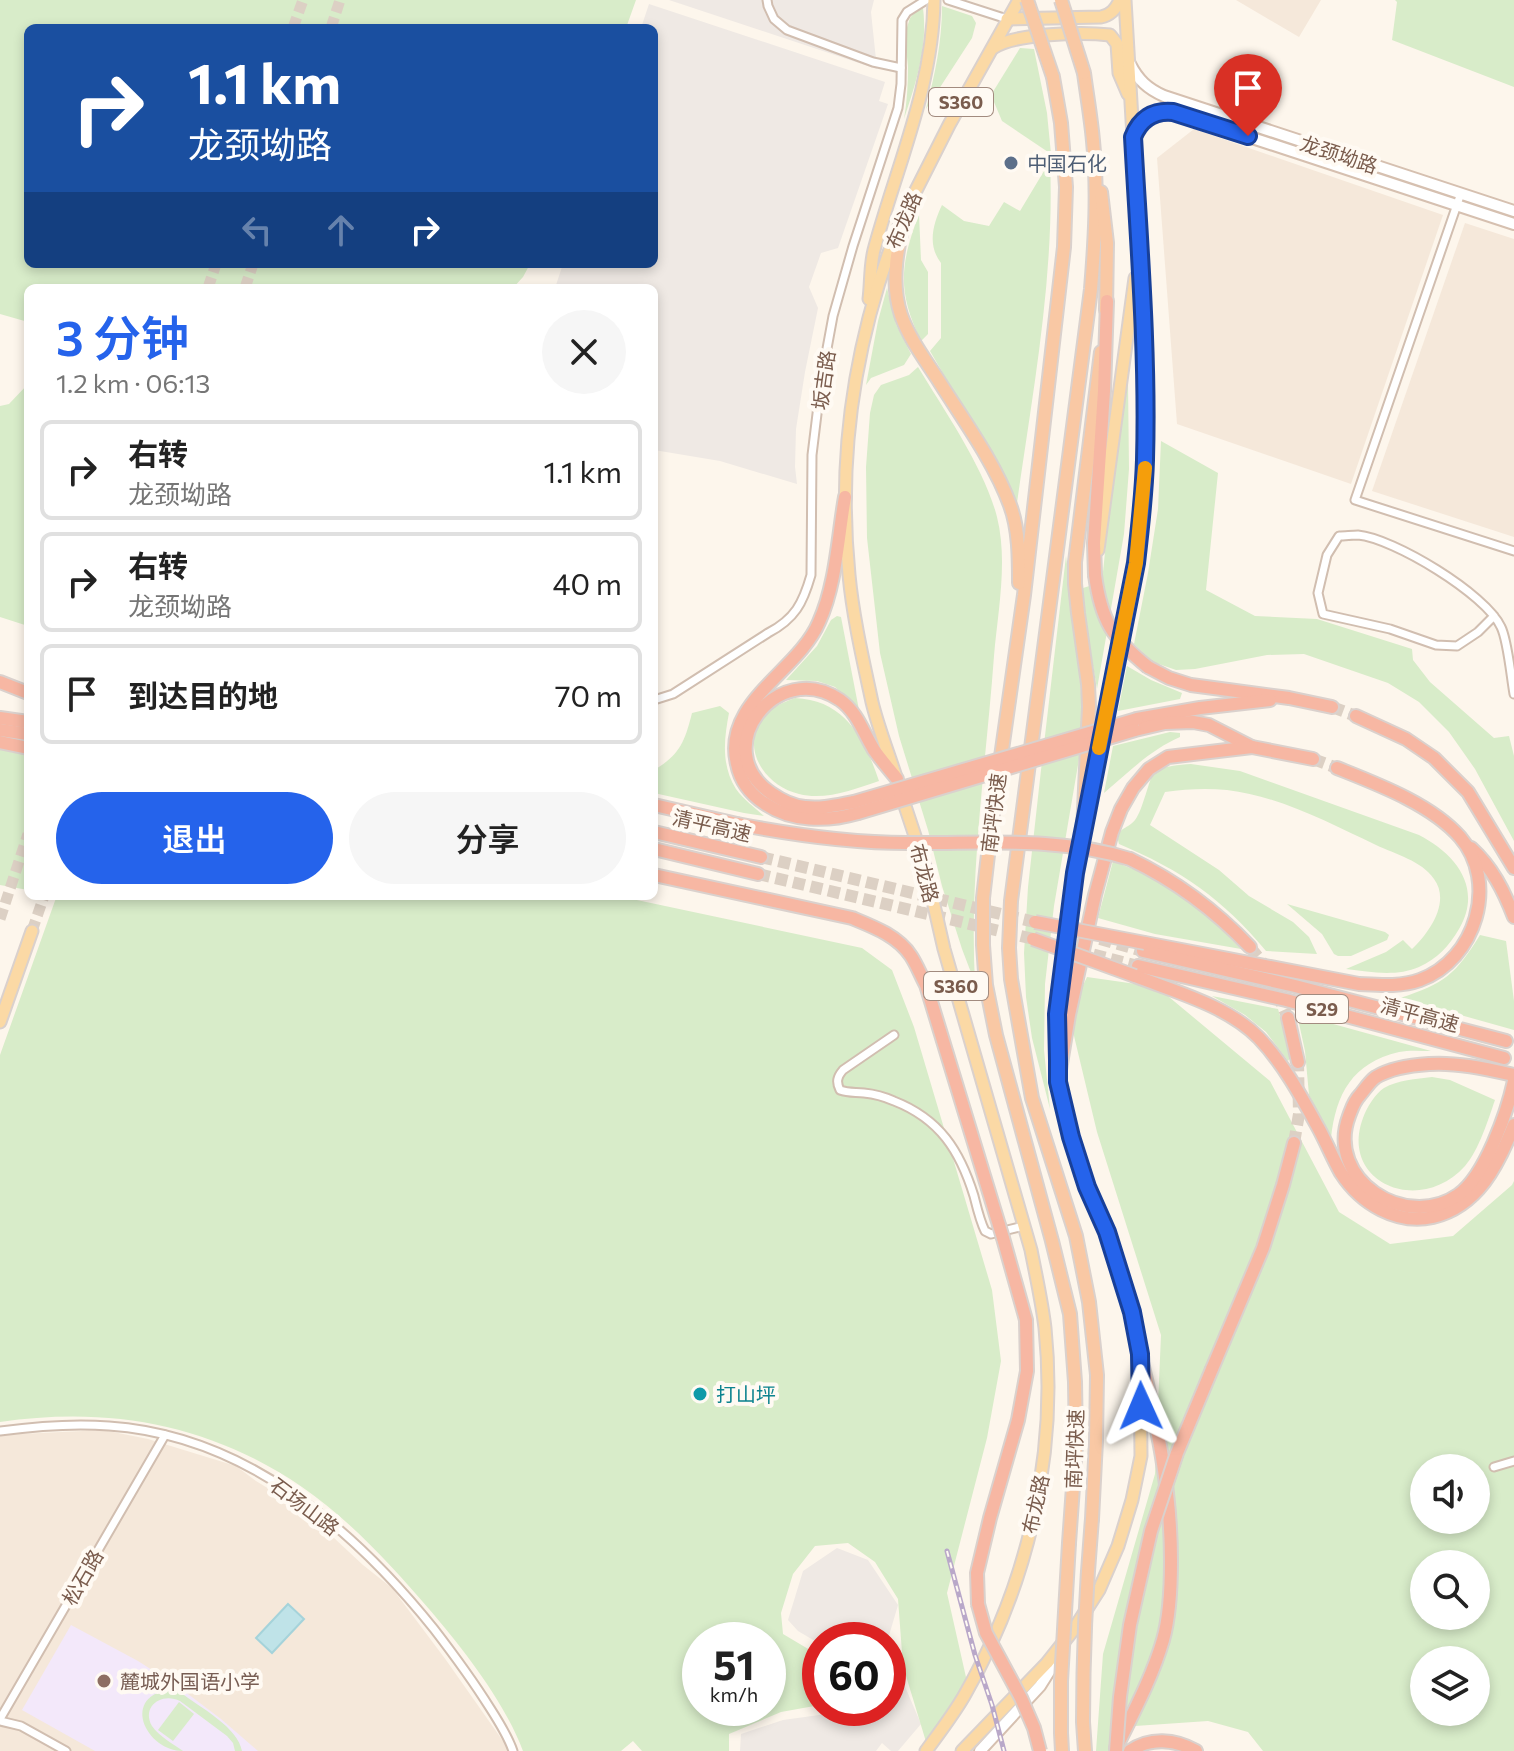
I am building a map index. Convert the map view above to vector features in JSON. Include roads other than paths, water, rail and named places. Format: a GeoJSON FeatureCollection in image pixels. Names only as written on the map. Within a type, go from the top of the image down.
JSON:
{"type":"FeatureCollection","features":[{"type":"Feature","properties":{"kind":"highway","name":"南坪快速"},"geometry":{"type":"LineString","coordinates":[[1027,0],[1053,77],[1061,123],[1065,174],[1064,247],[1017,647],[992,820],[983,898],[983,945],[986,985],[996,1035],[1070,1314],[1076,1445],[1061,1681],[1062,1751]]}},
{"type":"Feature","properties":{"kind":"highway","name":"南坪快速"},"geometry":{"type":"LineString","coordinates":[[1061,0],[1084,73],[1093,142],[1095,231],[1091,289],[1011,901],[1009,948],[1011,979],[1032,1098],[1076,1236],[1089,1302],[1097,1375],[1085,1612],[1085,1751]]}},
{"type":"Feature","properties":{"kind":"highway"},"geometry":{"type":"LineString","coordinates":[[1093,142],[1107,243],[1104,391],[1094,543],[1099,602],[1106,621],[1117,638],[1148,667],[1169,678],[1191,685],[1332,707]]}},
{"type":"Feature","properties":{"kind":"highway"},"geometry":{"type":"LineString","coordinates":[[907,206],[896,267],[901,314],[915,344],[989,461],[1011,505],[1018,545],[1017,647]]}},
{"type":"Feature","properties":{"kind":"highway"},"geometry":{"type":"LineString","coordinates":[[1083,830],[1089,707],[1075,562],[1107,301]]}},
{"type":"Feature","properties":{"kind":"highway"},"geometry":{"type":"LineString","coordinates":[[845,497],[828,596],[819,624],[805,647],[749,707],[739,727],[735,750],[743,781],[757,798],[776,810],[799,817],[823,819],[841,818],[856,808]]}},
{"type":"Feature","properties":{"kind":"highway"},"geometry":{"type":"LineString","coordinates":[[0,682],[24,691]]}},
{"type":"Feature","properties":{"kind":"highway"},"geometry":{"type":"LineString","coordinates":[[897,779],[849,708],[838,698],[814,690],[795,689],[764,704],[746,734],[745,749],[757,781],[775,796],[802,807],[856,808],[1200,708],[1289,698]]}},
{"type":"Feature","properties":{"kind":"highway"},"geometry":{"type":"LineString","coordinates":[[1356,716],[1406,739],[1434,758],[1468,792],[1514,868]]}},
{"type":"Feature","properties":{"kind":"highway"},"geometry":{"type":"LineString","coordinates":[[0,718],[24,721]]}},
{"type":"Feature","properties":{"kind":"highway"},"geometry":{"type":"LineString","coordinates":[[1136,725],[1193,722],[1209,725],[1252,747],[1313,759]]}},
{"type":"Feature","properties":{"kind":"highway"},"geometry":{"type":"LineString","coordinates":[[0,730],[24,733]]}},
{"type":"Feature","properties":{"kind":"highway"},"geometry":{"type":"LineString","coordinates":[[0,742],[24,747]]}},
{"type":"Feature","properties":{"kind":"highway"},"geometry":{"type":"LineString","coordinates":[[1058,1082],[1095,895],[1112,832],[1133,788],[1149,769],[1168,757],[1252,747]]}},
{"type":"Feature","properties":{"kind":"highway"},"geometry":{"type":"LineString","coordinates":[[1337,768],[1427,809],[1458,834],[1494,874],[1514,917]]}},
{"type":"Feature","properties":{"kind":"highway"},"geometry":{"type":"LineString","coordinates":[[658,806],[801,836],[904,843],[1024,842],[1111,853],[1130,859],[1195,897],[1250,947]]}},
{"type":"Feature","properties":{"kind":"highway","name":"清平高速"},"geometry":{"type":"LineString","coordinates":[[658,833],[761,857]]}},
{"type":"Feature","properties":{"kind":"highway"},"geometry":{"type":"LineString","coordinates":[[1035,922],[1144,947],[1359,984],[1418,981],[1453,959],[1470,934],[1476,917],[1480,895],[1478,878],[1474,861],[1458,834]]}},
{"type":"Feature","properties":{"kind":"highway","name":"清平高速"},"geometry":{"type":"LineString","coordinates":[[658,850],[758,874]]}},
{"type":"Feature","properties":{"kind":"highway"},"geometry":{"type":"LineString","coordinates":[[658,876],[852,918],[892,937],[910,954],[926,985],[1026,1320],[1025,1392],[977,1573],[978,1604],[986,1633],[1021,1698],[1040,1751]]}},
{"type":"Feature","properties":{"kind":"highway"},"geometry":{"type":"LineString","coordinates":[[1033,939],[1137,971],[1223,1012],[1258,1037],[1284,1069],[1342,1174],[1359,1195],[1378,1209],[1400,1218],[1422,1219],[1447,1214],[1471,1199],[1490,1174],[1514,1125]]}},
{"type":"Feature","properties":{"kind":"highway","name":"清平高速"},"geometry":{"type":"LineString","coordinates":[[1144,947],[1506,1041]]}},
{"type":"Feature","properties":{"kind":"highway","name":"清平高速"},"geometry":{"type":"LineString","coordinates":[[1137,971],[1286,1000],[1504,1058]]}},
{"type":"Feature","properties":{"kind":"highway"},"geometry":{"type":"LineString","coordinates":[[1288,1018],[1298,1062]]}},
{"type":"Feature","properties":{"kind":"highway"},"geometry":{"type":"LineString","coordinates":[[1514,1075],[1476,1067],[1432,1063],[1404,1067],[1375,1077],[1355,1101],[1346,1125],[1345,1148],[1354,1172],[1370,1191],[1389,1202],[1415,1207],[1440,1205],[1461,1194],[1479,1171],[1498,1132],[1509,1105],[1514,1081]]}},
{"type":"Feature","properties":{"kind":"highway"},"geometry":{"type":"LineString","coordinates":[[1115,1751],[1130,1625],[1151,1531],[1177,1453],[1263,1248],[1294,1143]]}},
{"type":"Feature","properties":{"kind":"highway"},"geometry":{"type":"LineString","coordinates":[[1115,1751],[1163,1639],[1171,1588],[1167,1478],[1140,1354]]}},
{"type":"Feature","properties":{"kind":"highway"},"geometry":{"type":"LineString","coordinates":[[1130,1751],[1154,1741],[1173,1742],[1196,1751]]}},
{"type":"Feature","properties":{"kind":"main road"},"geometry":{"type":"LineString","coordinates":[[866,326],[873,253],[928,62],[934,0]]}},
{"type":"Feature","properties":{"kind":"main road","name":"布龙路"},"geometry":{"type":"LineString","coordinates":[[926,1751],[964,1696],[1004,1611],[1023,1560],[1043,1470],[1047,1420],[1045,1329],[1024,1226],[944,949],[925,866],[873,705],[849,576],[845,497],[849,415],[866,326],[907,206],[1019,0]]}},
{"type":"Feature","properties":{"kind":"main road"},"geometry":{"type":"LineString","coordinates":[[1007,19],[1108,16],[1122,0]]}},
{"type":"Feature","properties":{"kind":"main road"},"geometry":{"type":"LineString","coordinates":[[980,1751],[1040,1686],[1099,1590],[1118,1546],[1141,1456],[1140,1354],[1128,1297],[1071,1137],[1058,1082],[1057,1014],[1075,873],[1136,563],[1142,512],[1145,374],[1130,64],[1122,0]]}},
{"type":"Feature","properties":{"kind":"main road"},"geometry":{"type":"LineString","coordinates":[[1007,19],[1017,31],[1039,35]]}},
{"type":"Feature","properties":{"kind":"main road"},"geometry":{"type":"LineString","coordinates":[[991,49],[1003,41],[1039,35],[1105,34],[1113,37],[1118,50],[1119,73],[1132,105]]}},
{"type":"Feature","properties":{"kind":"main road","name":"龙颈坳路"},"geometry":{"type":"LineString","coordinates":[[1130,64],[1145,86],[1164,96],[1514,211]]}},
{"type":"Feature","properties":{"kind":"main road","name":"龙颈坳路"},"geometry":{"type":"LineString","coordinates":[[1133,137],[1140,124],[1151,114],[1173,112],[1514,224]]}},
{"type":"Feature","properties":{"kind":"main road"},"geometry":{"type":"LineString","coordinates":[[1095,575],[1139,239]]}},
{"type":"Feature","properties":{"kind":"main road"},"geometry":{"type":"LineString","coordinates":[[0,1022],[32,931]]}},
{"type":"Feature","properties":{"kind":"main road"},"geometry":{"type":"LineString","coordinates":[[962,1751],[1047,1663],[1074,1629]]}},
{"type":"Feature","properties":{"kind":"street"},"geometry":{"type":"LineString","coordinates":[[767,0],[774,19],[787,30],[873,62],[901,68]]}},
{"type":"Feature","properties":{"kind":"street","name":"坂吉路"},"geometry":{"type":"LineString","coordinates":[[658,699],[673,694],[782,625],[793,616],[807,591],[811,575],[812,455],[831,329],[853,246],[900,97],[902,20],[907,12],[926,0]]}},
{"type":"Feature","properties":{"kind":"street"},"geometry":{"type":"LineString","coordinates":[[948,0],[1007,19]]}},
{"type":"Feature","properties":{"kind":"street"},"geometry":{"type":"LineString","coordinates":[[1461,193],[1355,500],[1514,551]]}},
{"type":"Feature","properties":{"kind":"street"},"geometry":{"type":"LineString","coordinates":[[1494,616],[1457,646],[1436,645],[1390,629],[1323,614],[1318,593],[1327,555],[1339,536],[1359,535],[1419,558],[1446,575],[1471,594],[1494,616],[1502,628],[1514,694]]}},
{"type":"Feature","properties":{"kind":"street"},"geometry":{"type":"LineString","coordinates":[[894,1035],[843,1070],[838,1076],[840,1090],[889,1099],[933,1123],[956,1151],[983,1229],[991,1234],[1024,1226]]}},
{"type":"Feature","properties":{"kind":"street","name":"石场山路"},"geometry":{"type":"LineString","coordinates":[[0,1431],[84,1424],[133,1428],[217,1452],[298,1495],[391,1580],[428,1622],[479,1690],[513,1751]]}},
{"type":"Feature","properties":{"kind":"street","name":"松石路"},"geometry":{"type":"LineString","coordinates":[[0,1720],[165,1435]]}},
{"type":"Feature","properties":{"kind":"street"},"geometry":{"type":"LineString","coordinates":[[1494,1467],[1514,1461]]}},
{"type":"Feature","properties":{"kind":"street"},"geometry":{"type":"LineString","coordinates":[[0,1720],[21,1726],[66,1751]]}},
{"type":"Feature","properties":{"kind":"water"},"geometry":{"type":"Polygon","coordinates":[[[288,1604],[304,1619],[272,1653],[256,1638],[288,1604]]]}},
{"type":"Feature","properties":{"kind":"tunnel"},"geometry":{"type":"LineString","coordinates":[[294,24],[303,0]]}},
{"type":"Feature","properties":{"kind":"tunnel"},"geometry":{"type":"LineString","coordinates":[[332,24],[340,0]]}},
{"type":"Feature","properties":{"kind":"tunnel"},"geometry":{"type":"LineString","coordinates":[[209,284],[215,268]]}},
{"type":"Feature","properties":{"kind":"tunnel"},"geometry":{"type":"LineString","coordinates":[[246,284],[252,268]]}},
{"type":"Feature","properties":{"kind":"tunnel"},"geometry":{"type":"LineString","coordinates":[[1332,707],[1356,716]]}},
{"type":"Feature","properties":{"kind":"tunnel"},"geometry":{"type":"LineString","coordinates":[[1313,759],[1337,768]]}},
{"type":"Feature","properties":{"kind":"tunnel"},"geometry":{"type":"LineString","coordinates":[[0,919],[24,846]]}},
{"type":"Feature","properties":{"kind":"tunnel"},"geometry":{"type":"LineString","coordinates":[[761,857],[1043,924]]}},
{"type":"Feature","properties":{"kind":"tunnel"},"geometry":{"type":"LineString","coordinates":[[758,874],[1042,941]]}},
{"type":"Feature","properties":{"kind":"tunnel"},"geometry":{"type":"LineString","coordinates":[[32,931],[43,900]]}},
{"type":"Feature","properties":{"kind":"tunnel"},"geometry":{"type":"LineString","coordinates":[[1100,939],[1143,951]]}},
{"type":"Feature","properties":{"kind":"tunnel"},"geometry":{"type":"LineString","coordinates":[[1250,947],[1265,966],[1288,1018]]}},
{"type":"Feature","properties":{"kind":"tunnel"},"geometry":{"type":"LineString","coordinates":[[1076,950],[1138,966]]}},
{"type":"Feature","properties":{"kind":"tunnel"},"geometry":{"type":"LineString","coordinates":[[1294,1143],[1299,1114],[1298,1062]]}},
{"type":"Feature","properties":{"kind":"railway"},"geometry":{"type":"LineString","coordinates":[[947,1551],[1004,1751]]}},
{"type":"Feature","properties":{"kind":"place","name":"中国石化"},"geometry":{"type":"Point","coordinates":[1011,163]}},
{"type":"Feature","properties":{"kind":"place","name":"打山坪"},"geometry":{"type":"Point","coordinates":[700,1394]}},
{"type":"Feature","properties":{"kind":"place","name":"麓城外国语小学"},"geometry":{"type":"Point","coordinates":[104,1681]}}]}
